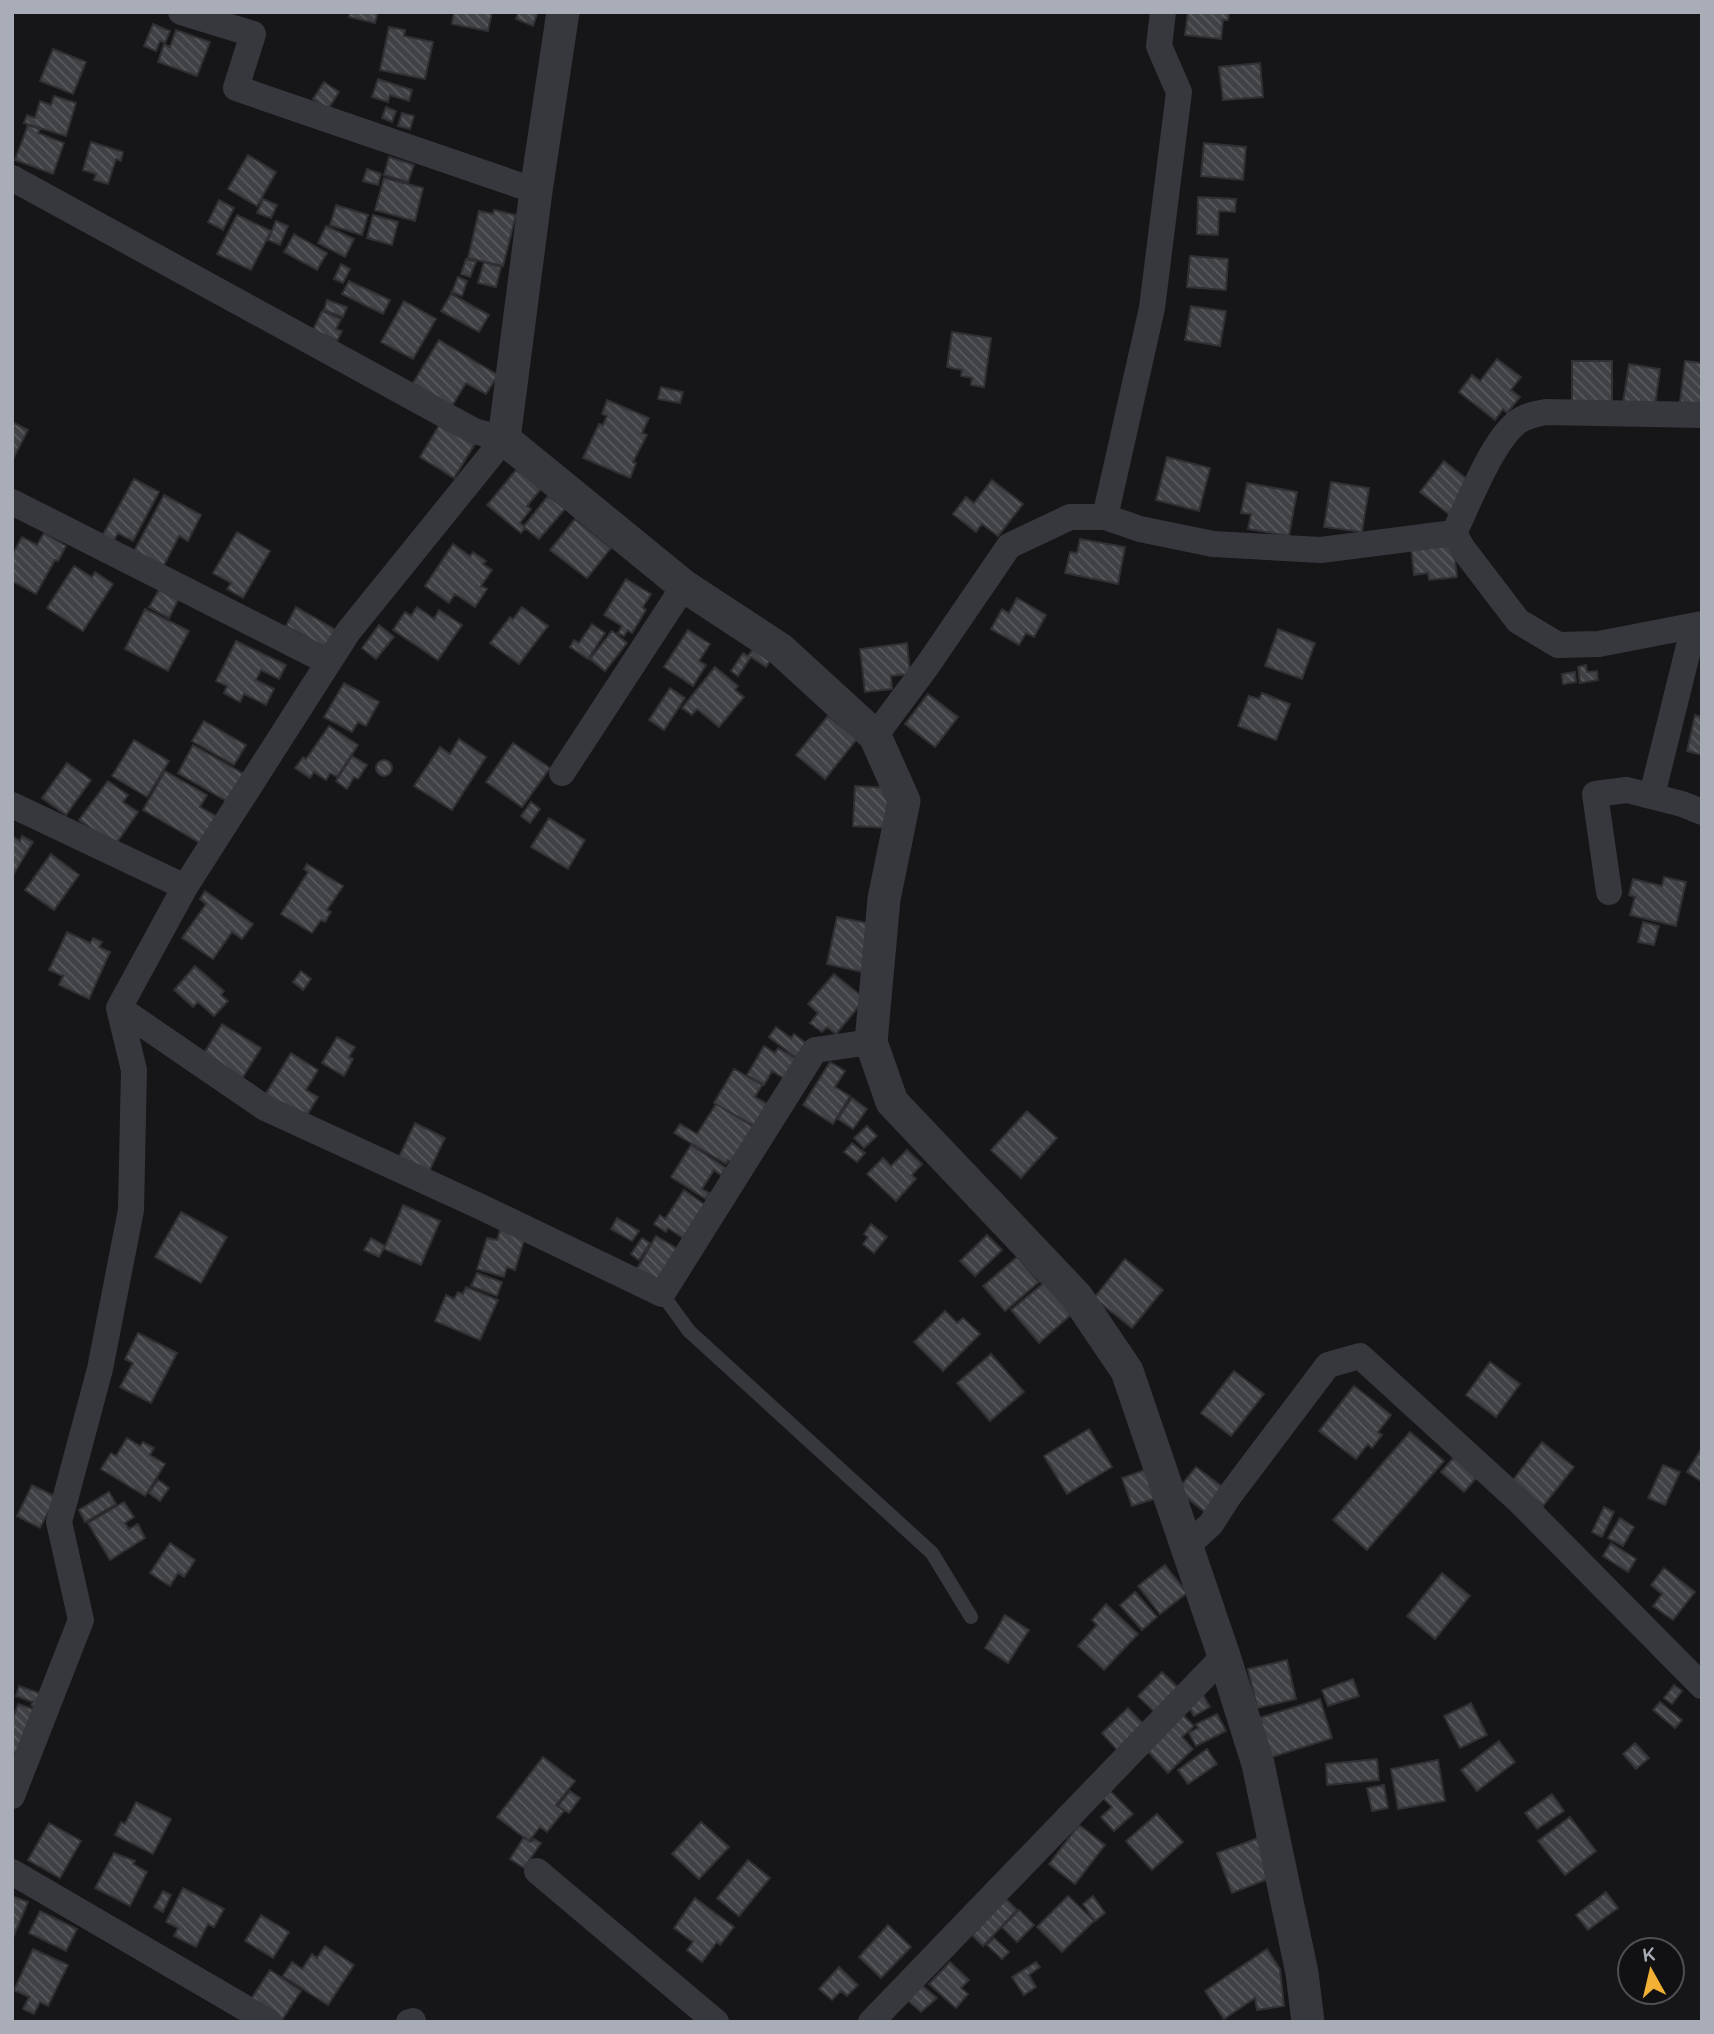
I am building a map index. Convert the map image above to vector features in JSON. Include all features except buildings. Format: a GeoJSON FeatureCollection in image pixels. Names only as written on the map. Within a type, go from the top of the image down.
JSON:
{"type":"FeatureCollection","features":[{"type":"Feature","properties":{"kind":"street"},"geometry":{"type":"LineString","coordinates":[[181,12],[253,34],[236,88],[536,191]]}},
{"type":"Feature","properties":{"kind":"street"},"geometry":{"type":"LineString","coordinates":[[12,1796],[81,1620],[59,1522],[100,1369],[131,1210],[134,1070],[119,1008],[185,887],[348,632],[504,439],[536,191],[563,12]]}},
{"type":"Feature","properties":{"kind":"street"},"geometry":{"type":"LineString","coordinates":[[1105,517],[1152,308],[1179,92],[1159,46],[1163,12]]}},
{"type":"Feature","properties":{"kind":"street"},"geometry":{"type":"LineString","coordinates":[[12,178],[474,431],[504,439],[684,586],[780,649],[875,736],[904,802],[884,899],[871,1042],[892,1102],[1077,1297],[1126,1371],[1224,1656],[1258,1764],[1302,1973],[1308,2022]]}},
{"type":"Feature","properties":{"kind":"street"},"geometry":{"type":"LineString","coordinates":[[1454,533],[1499,443],[1515,424],[1528,415],[1546,412],[1702,415]]}},
{"type":"Feature","properties":{"kind":"street"},"geometry":{"type":"LineString","coordinates":[[12,502],[328,662]]}},
{"type":"Feature","properties":{"kind":"street"},"geometry":{"type":"LineString","coordinates":[[875,736],[927,666],[1009,546],[1070,517],[1105,517],[1140,529],[1213,544],[1321,550],[1454,533]]}},
{"type":"Feature","properties":{"kind":"street"},"geometry":{"type":"LineString","coordinates":[[1454,533],[1517,621],[1558,645],[1599,644],[1698,625],[1652,795]]}},
{"type":"Feature","properties":{"kind":"street"},"geometry":{"type":"LineString","coordinates":[[562,774],[684,586]]}},
{"type":"Feature","properties":{"kind":"street"},"geometry":{"type":"LineString","coordinates":[[1609,892],[1595,794],[1627,790],[1652,795],[1702,813]]}},
{"type":"Feature","properties":{"kind":"street"},"geometry":{"type":"LineString","coordinates":[[12,805],[185,887]]}},
{"type":"Feature","properties":{"kind":"street"},"geometry":{"type":"LineString","coordinates":[[119,1008],[265,1108],[480,1206],[662,1294],[815,1050],[871,1042]]}},
{"type":"Feature","properties":{"kind":"street"},"geometry":{"type":"LineString","coordinates":[[1186,1547],[1211,1524],[1328,1365],[1360,1356],[1520,1502],[1702,1686]]}},
{"type":"Feature","properties":{"kind":"street"},"geometry":{"type":"LineString","coordinates":[[871,2022],[1224,1656]]}},
{"type":"Feature","properties":{"kind":"street"},"geometry":{"type":"LineString","coordinates":[[537,1871],[716,2022]]}},
{"type":"Feature","properties":{"kind":"street"},"geometry":{"type":"LineString","coordinates":[[12,1872],[269,2022]]}},
{"type":"Feature","properties":{"kind":"lane"},"geometry":{"type":"LineString","coordinates":[[662,1294],[689,1331],[932,1553],[971,1618]]}}]}
